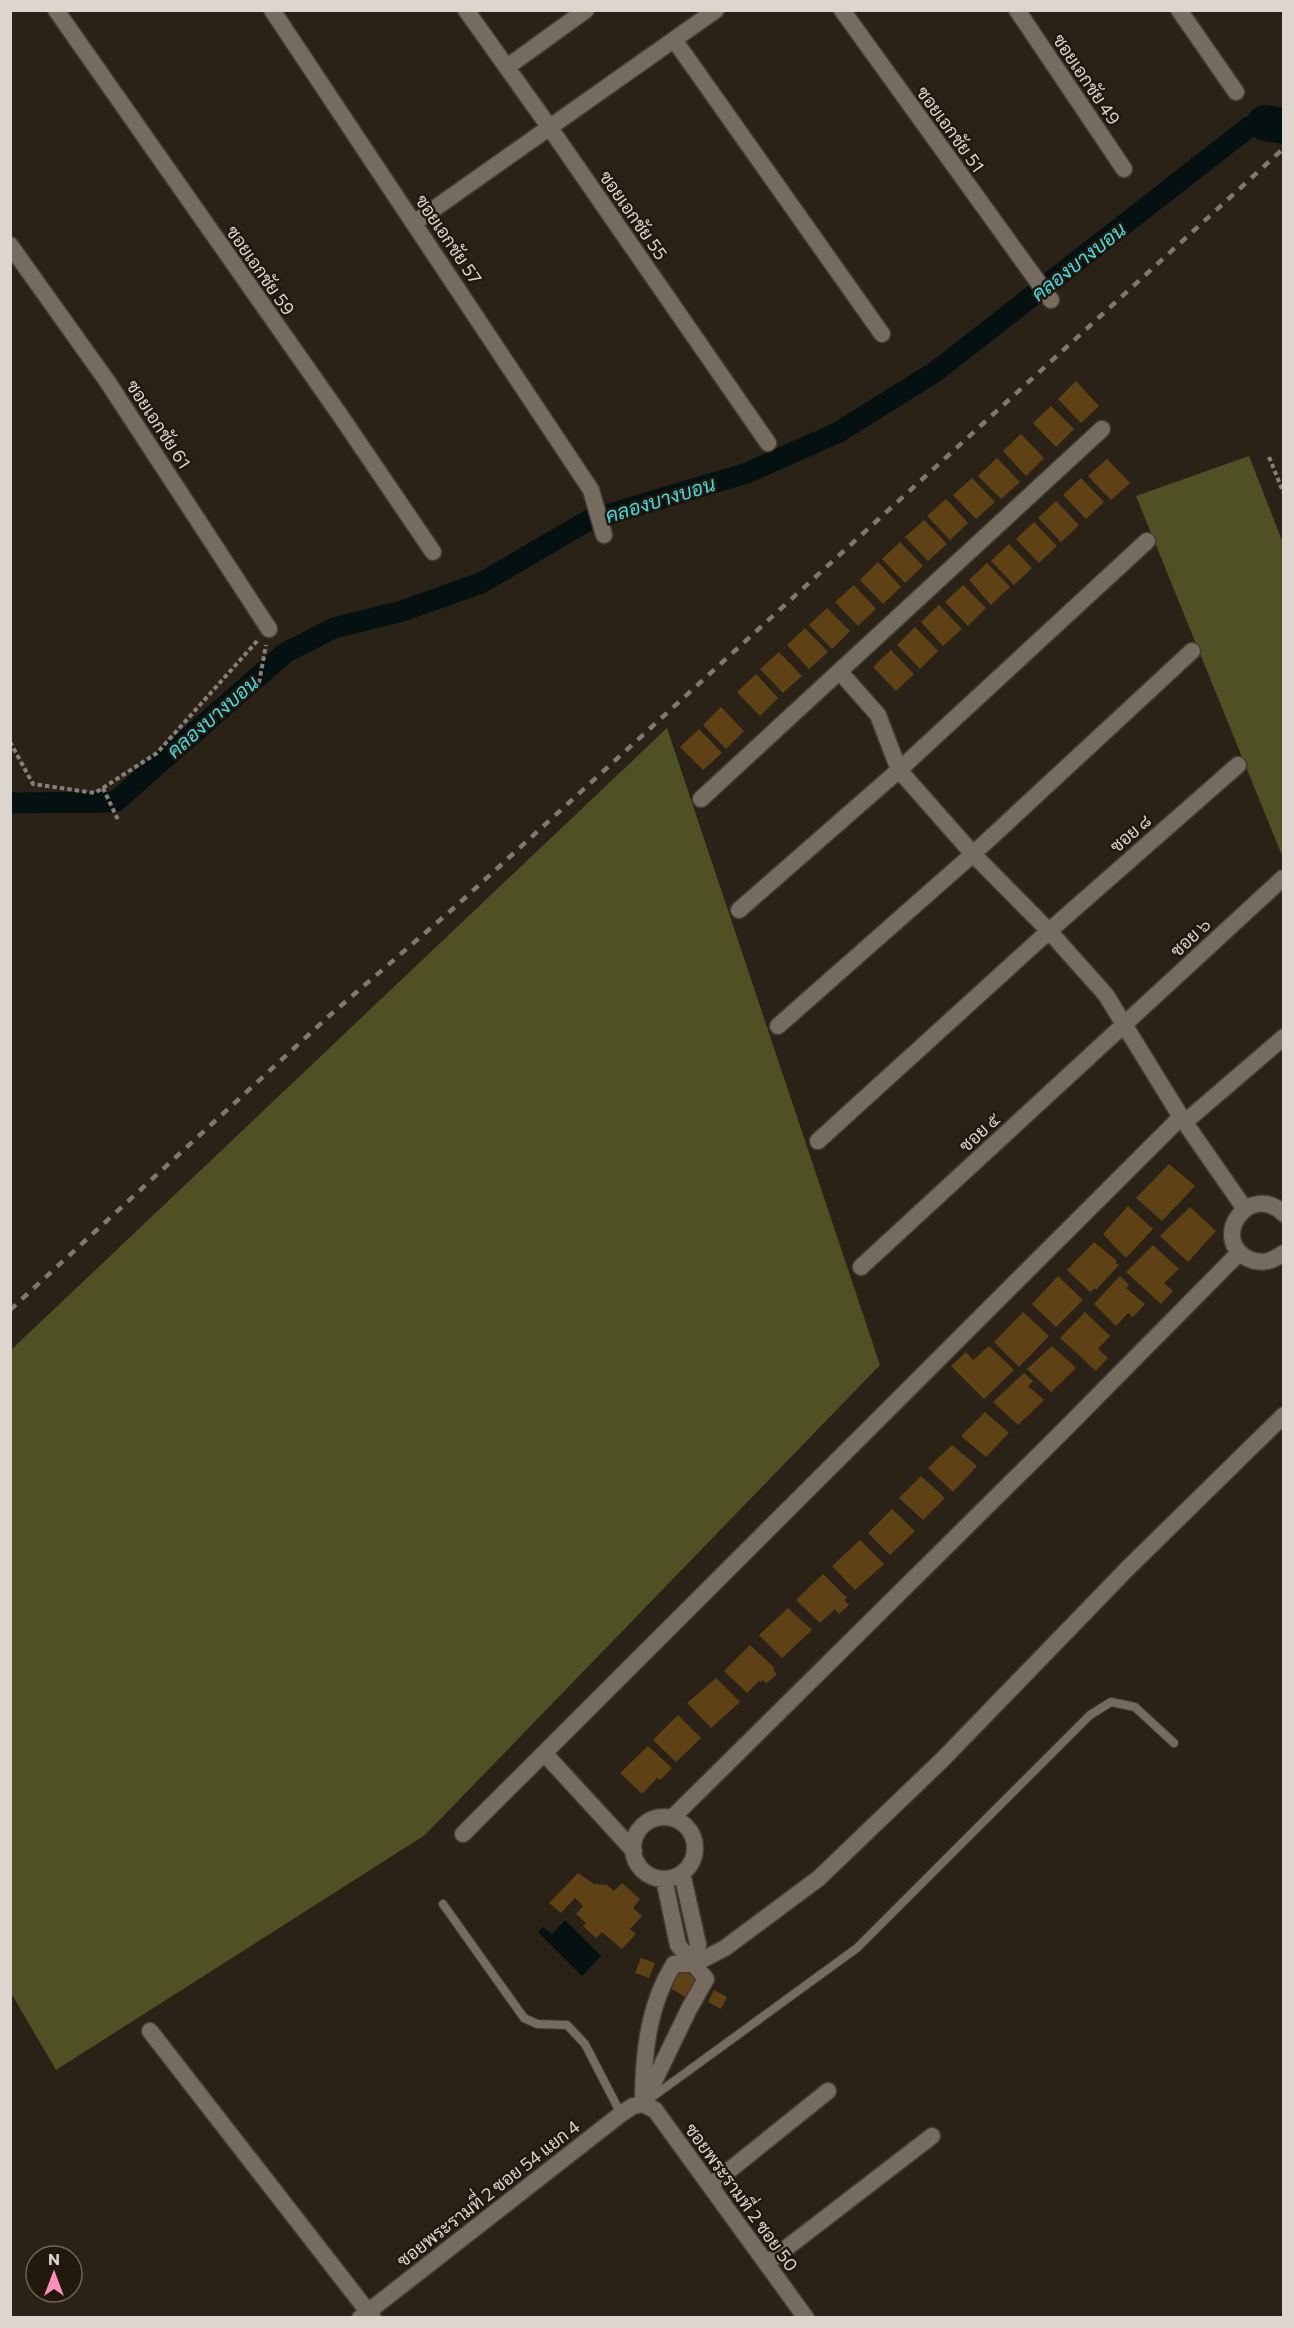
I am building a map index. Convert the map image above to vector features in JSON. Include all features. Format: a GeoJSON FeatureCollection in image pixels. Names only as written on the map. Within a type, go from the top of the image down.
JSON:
{"type":"FeatureCollection","features":[{"type":"Feature","properties":{"kind":"street","name":"ซอยเอกชัย 59"},"geometry":{"type":"LineString","coordinates":[[56,10],[340,415],[433,552]]}},
{"type":"Feature","properties":{"kind":"street","name":"ซอยเอกชัย 57"},"geometry":{"type":"LineString","coordinates":[[272,10],[591,490],[604,535]]}},
{"type":"Feature","properties":{"kind":"street","name":"ซอยเอกชัย 55"},"geometry":{"type":"LineString","coordinates":[[466,10],[768,443]]}},
{"type":"Feature","properties":{"kind":"street"},"geometry":{"type":"LineString","coordinates":[[507,68],[586,10]]}},
{"type":"Feature","properties":{"kind":"street"},"geometry":{"type":"LineString","coordinates":[[414,223],[716,10]]}},
{"type":"Feature","properties":{"kind":"street","name":"ซอยเอกชัย 51"},"geometry":{"type":"LineString","coordinates":[[842,10],[1051,300]]}},
{"type":"Feature","properties":{"kind":"street","name":"ซอยเอกชัย 49"},"geometry":{"type":"LineString","coordinates":[[1017,10],[1124,169]]}},
{"type":"Feature","properties":{"kind":"street"},"geometry":{"type":"LineString","coordinates":[[1179,10],[1236,92]]}},
{"type":"Feature","properties":{"kind":"street"},"geometry":{"type":"LineString","coordinates":[[675,41],[882,334]]}},
{"type":"Feature","properties":{"kind":"street","name":"ซอยเอกชัย 61"},"geometry":{"type":"LineString","coordinates":[[10,245],[107,381],[269,629]]}},
{"type":"Feature","properties":{"kind":"street"},"geometry":{"type":"LineString","coordinates":[[701,799],[1102,429]]}},
{"type":"Feature","properties":{"kind":"street"},"geometry":{"type":"LineString","coordinates":[[740,910],[899,770],[1147,541]]}},
{"type":"Feature","properties":{"kind":"street"},"geometry":{"type":"LineString","coordinates":[[778,1026],[974,854],[1192,651]]}},
{"type":"Feature","properties":{"kind":"street"},"geometry":{"type":"LineString","coordinates":[[840,672],[878,714],[899,770],[1106,995],[1183,1120],[1245,1209]]}},
{"type":"Feature","properties":{"kind":"street","name":"ซอย ๘"},"geometry":{"type":"LineString","coordinates":[[818,1141],[1049,931],[1238,765]]}},
{"type":"Feature","properties":{"kind":"street","name":"ซอย ๖"},"geometry":{"type":"LineString","coordinates":[[1123,1026],[1283,878]]}},
{"type":"Feature","properties":{"kind":"street","name":"ซอย ๕"},"geometry":{"type":"LineString","coordinates":[[861,1268],[1123,1026]]}},
{"type":"Feature","properties":{"kind":"street"},"geometry":{"type":"LineString","coordinates":[[463,1834],[1183,1120],[1284,1037]]}},
{"type":"Feature","properties":{"kind":"street"},"geometry":{"type":"LineString","coordinates":[[1284,1214],[1270,1204],[1260,1203],[1245,1209],[1235,1220],[1232,1230],[1232,1239],[1239,1253],[1254,1261],[1274,1260],[1284,1253]]}},
{"type":"Feature","properties":{"kind":"street"},"geometry":{"type":"LineString","coordinates":[[672,1818],[1058,1436],[1239,1253]]}},
{"type":"Feature","properties":{"kind":"street"},"geometry":{"type":"LineString","coordinates":[[643,2104],[649,2027],[664,1980],[674,1964],[694,1964],[725,1948],[819,1878],[943,1759],[1128,1568],[1284,1415]]}},
{"type":"Feature","properties":{"kind":"street"},"geometry":{"type":"LineString","coordinates":[[544,1754],[634,1851],[639,1866],[647,1874],[664,1879],[682,1873],[693,1861],[695,1846],[688,1829],[682,1822],[672,1818],[662,1818],[651,1820],[642,1826],[636,1835],[634,1851]]}},
{"type":"Feature","properties":{"kind":"street"},"geometry":{"type":"LineString","coordinates":[[682,1873],[698,1944],[694,1964]]}},
{"type":"Feature","properties":{"kind":"street"},"geometry":{"type":"LineString","coordinates":[[643,2104],[706,1979],[678,1945],[664,1879]]}},
{"type":"Feature","properties":{"kind":"street"},"geometry":{"type":"LineString","coordinates":[[150,2031],[367,2315]]}},
{"type":"Feature","properties":{"kind":"street"},"geometry":{"type":"LineString","coordinates":[[711,2185],[828,2091]]}},
{"type":"Feature","properties":{"kind":"street","name":"ซอยพระรามที่ 2 ซอย 54 แยก 4"},"geometry":{"type":"LineString","coordinates":[[367,2315],[621,2114],[633,2106],[643,2104]]}},
{"type":"Feature","properties":{"kind":"street","name":"ซอยพระรามที่ 2 ซอย 50"},"geometry":{"type":"LineString","coordinates":[[643,2104],[655,2110],[806,2318]]}},
{"type":"Feature","properties":{"kind":"street"},"geometry":{"type":"LineString","coordinates":[[767,2263],[932,2136]]}},
{"type":"Feature","properties":{"kind":"lane"},"geometry":{"type":"LineString","coordinates":[[643,2104],[857,1948],[1090,1715],[1111,1702],[1135,1707],[1174,1743]]}},
{"type":"Feature","properties":{"kind":"lane"},"geometry":{"type":"LineString","coordinates":[[443,1904],[524,2018],[537,2024],[567,2025],[585,2044],[621,2114]]}},
{"type":"Feature","properties":{"kind":"path"},"geometry":{"type":"LineString","coordinates":[[1269,457],[1284,494]]}},
{"type":"Feature","properties":{"kind":"path"},"geometry":{"type":"LineString","coordinates":[[259,683],[269,629]]}},
{"type":"Feature","properties":{"kind":"path"},"geometry":{"type":"LineString","coordinates":[[10,742],[33,784],[95,793],[157,753],[269,629]]}},
{"type":"Feature","properties":{"kind":"path"},"geometry":{"type":"LineString","coordinates":[[103,788],[119,822]]}},
{"type":"Feature","properties":{"kind":"shaded area"},"geometry":{"type":"Polygon","coordinates":[[[1249,456],[1283,543],[1283,858],[1136,496],[1249,456]]]}},
{"type":"Feature","properties":{"kind":"shaded area"},"geometry":{"type":"Polygon","coordinates":[[[667,728],[880,1365],[425,1835],[56,2070],[11,1993],[11,1350],[667,728]]]}},
{"type":"Feature","properties":{"kind":"shaded area"},"geometry":{"type":"Polygon","coordinates":[[[565,1920],[601,1956],[582,1976],[538,1932],[543,1927],[552,1934],[565,1920]]]}},
{"type":"Feature","properties":{"kind":"building"},"geometry":{"type":"Polygon","coordinates":[[[1076,381],[1099,406],[1081,423],[1058,399],[1076,381]]]}},
{"type":"Feature","properties":{"kind":"building"},"geometry":{"type":"Polygon","coordinates":[[[1051,406],[1074,429],[1056,447],[1033,423],[1051,406]]]}},
{"type":"Feature","properties":{"kind":"building"},"geometry":{"type":"Polygon","coordinates":[[[1021,434],[1044,458],[1026,476],[1003,451],[1021,434]]]}},
{"type":"Feature","properties":{"kind":"building"},"geometry":{"type":"Polygon","coordinates":[[[997,458],[1020,482],[1001,499],[978,476],[997,458]]]}},
{"type":"Feature","properties":{"kind":"building"},"geometry":{"type":"Polygon","coordinates":[[[1107,459],[1130,483],[1111,500],[1088,476],[1107,459]]]}},
{"type":"Feature","properties":{"kind":"building"},"geometry":{"type":"Polygon","coordinates":[[[972,478],[995,502],[976,519],[953,495],[972,478]]]}},
{"type":"Feature","properties":{"kind":"building"},"geometry":{"type":"Polygon","coordinates":[[[1081,478],[1104,502],[1086,519],[1063,495],[1081,478]]]}},
{"type":"Feature","properties":{"kind":"building"},"geometry":{"type":"Polygon","coordinates":[[[946,499],[968,523],[950,540],[927,516],[946,499]]]}},
{"type":"Feature","properties":{"kind":"building"},"geometry":{"type":"Polygon","coordinates":[[[1056,501],[1079,525],[1061,542],[1038,518],[1056,501]]]}},
{"type":"Feature","properties":{"kind":"building"},"geometry":{"type":"Polygon","coordinates":[[[924,520],[947,544],[928,561],[905,537],[924,520]]]}},
{"type":"Feature","properties":{"kind":"building"},"geometry":{"type":"Polygon","coordinates":[[[1034,522],[1057,546],[1039,563],[1016,539],[1034,522]]]}},
{"type":"Feature","properties":{"kind":"building"},"geometry":{"type":"Polygon","coordinates":[[[900,542],[923,566],[905,583],[882,559],[900,542]]]}},
{"type":"Feature","properties":{"kind":"building"},"geometry":{"type":"Polygon","coordinates":[[[1009,544],[1032,568],[1014,585],[991,561],[1009,544]]]}},
{"type":"Feature","properties":{"kind":"building"},"geometry":{"type":"Polygon","coordinates":[[[878,562],[901,587],[883,604],[860,580],[878,562]]]}},
{"type":"Feature","properties":{"kind":"building"},"geometry":{"type":"Polygon","coordinates":[[[987,563],[1010,587],[991,605],[969,580],[987,563]]]}},
{"type":"Feature","properties":{"kind":"building"},"geometry":{"type":"Polygon","coordinates":[[[854,585],[876,609],[858,626],[835,602],[854,585]]]}},
{"type":"Feature","properties":{"kind":"building"},"geometry":{"type":"Polygon","coordinates":[[[963,585],[986,608],[968,626],[945,602],[963,585]]]}},
{"type":"Feature","properties":{"kind":"building"},"geometry":{"type":"Polygon","coordinates":[[[939,605],[962,629],[943,646],[921,622],[939,605]]]}},
{"type":"Feature","properties":{"kind":"building"},"geometry":{"type":"Polygon","coordinates":[[[827,608],[850,631],[832,649],[809,625],[827,608]]]}},
{"type":"Feature","properties":{"kind":"building"},"geometry":{"type":"Polygon","coordinates":[[[915,627],[938,651],[920,669],[897,645],[915,627]]]}},
{"type":"Feature","properties":{"kind":"building"},"geometry":{"type":"Polygon","coordinates":[[[805,628],[828,652],[809,669],[787,645],[805,628]]]}},
{"type":"Feature","properties":{"kind":"building"},"geometry":{"type":"Polygon","coordinates":[[[891,650],[914,674],[896,691],[873,667],[891,650]]]}},
{"type":"Feature","properties":{"kind":"building"},"geometry":{"type":"Polygon","coordinates":[[[779,652],[802,676],[783,693],[760,669],[779,652]]]}},
{"type":"Feature","properties":{"kind":"building"},"geometry":{"type":"Polygon","coordinates":[[[756,674],[778,698],[760,716],[737,692],[756,674]]]}},
{"type":"Feature","properties":{"kind":"building"},"geometry":{"type":"Polygon","coordinates":[[[721,707],[744,731],[726,749],[703,725],[721,707]]]}},
{"type":"Feature","properties":{"kind":"building"},"geometry":{"type":"Polygon","coordinates":[[[699,729],[722,753],[703,770],[680,747],[699,729]]]}},
{"type":"Feature","properties":{"kind":"building"},"geometry":{"type":"Polygon","coordinates":[[[1169,1164],[1195,1186],[1162,1221],[1136,1198],[1169,1164]]]}},
{"type":"Feature","properties":{"kind":"building"},"geometry":{"type":"Polygon","coordinates":[[[1128,1206],[1153,1229],[1126,1258],[1103,1234],[1128,1206]]]}},
{"type":"Feature","properties":{"kind":"building"},"geometry":{"type":"Polygon","coordinates":[[[1190,1207],[1216,1231],[1188,1262],[1160,1236],[1190,1207]]]}},
{"type":"Feature","properties":{"kind":"building"},"geometry":{"type":"Polygon","coordinates":[[[1094,1242],[1119,1265],[1096,1290],[1095,1288],[1090,1292],[1067,1270],[1094,1242]]]}},
{"type":"Feature","properties":{"kind":"building"},"geometry":{"type":"Polygon","coordinates":[[[1153,1245],[1179,1269],[1164,1283],[1173,1291],[1161,1304],[1126,1272],[1153,1245]]]}},
{"type":"Feature","properties":{"kind":"building"},"geometry":{"type":"Polygon","coordinates":[[[1058,1276],[1083,1300],[1056,1327],[1032,1304],[1058,1276]]]}},
{"type":"Feature","properties":{"kind":"building"},"geometry":{"type":"Polygon","coordinates":[[[1120,1276],[1129,1285],[1126,1288],[1145,1304],[1133,1317],[1128,1313],[1116,1326],[1094,1304],[1120,1276]]]}},
{"type":"Feature","properties":{"kind":"building"},"geometry":{"type":"Polygon","coordinates":[[[1023,1312],[1049,1336],[1019,1367],[994,1342],[1023,1312]]]}},
{"type":"Feature","properties":{"kind":"building"},"geometry":{"type":"Polygon","coordinates":[[[1085,1312],[1110,1336],[1098,1349],[1108,1358],[1096,1371],[1060,1338],[1085,1312]]]}},
{"type":"Feature","properties":{"kind":"building"},"geometry":{"type":"Polygon","coordinates":[[[989,1346],[1014,1370],[984,1399],[951,1366],[966,1352],[973,1360],[989,1346]]]}},
{"type":"Feature","properties":{"kind":"building"},"geometry":{"type":"Polygon","coordinates":[[[1052,1346],[1076,1368],[1051,1392],[1027,1369],[1052,1346]]]}},
{"type":"Feature","properties":{"kind":"building"},"geometry":{"type":"Polygon","coordinates":[[[1024,1373],[1033,1381],[1028,1386],[1044,1400],[1018,1425],[993,1402],[1024,1373]]]}},
{"type":"Feature","properties":{"kind":"building"},"geometry":{"type":"Polygon","coordinates":[[[985,1412],[1009,1433],[986,1457],[961,1436],[985,1412]]]}},
{"type":"Feature","properties":{"kind":"building"},"geometry":{"type":"Polygon","coordinates":[[[952,1445],[977,1466],[953,1492],[928,1468],[952,1445]]]}},
{"type":"Feature","properties":{"kind":"building"},"geometry":{"type":"Polygon","coordinates":[[[921,1476],[945,1498],[923,1520],[899,1498],[921,1476]]]}},
{"type":"Feature","properties":{"kind":"building"},"geometry":{"type":"Polygon","coordinates":[[[892,1509],[915,1531],[890,1555],[868,1533],[892,1509]]]}},
{"type":"Feature","properties":{"kind":"building"},"geometry":{"type":"Polygon","coordinates":[[[860,1540],[884,1564],[855,1590],[832,1566],[860,1540]]]}},
{"type":"Feature","properties":{"kind":"building"},"geometry":{"type":"Polygon","coordinates":[[[823,1574],[847,1598],[844,1600],[849,1605],[839,1614],[835,1609],[820,1623],[796,1600],[823,1574]]]}},
{"type":"Feature","properties":{"kind":"building"},"geometry":{"type":"Polygon","coordinates":[[[788,1608],[812,1630],[782,1658],[759,1635],[788,1608]]]}},
{"type":"Feature","properties":{"kind":"building"},"geometry":{"type":"Polygon","coordinates":[[[750,1645],[775,1668],[773,1670],[777,1674],[767,1683],[759,1681],[747,1693],[724,1671],[750,1645]]]}},
{"type":"Feature","properties":{"kind":"building"},"geometry":{"type":"Polygon","coordinates":[[[716,1678],[740,1702],[711,1728],[687,1703],[716,1678]]]}},
{"type":"Feature","properties":{"kind":"building"},"geometry":{"type":"Polygon","coordinates":[[[678,1715],[701,1738],[676,1762],[653,1740],[678,1715]]]}},
{"type":"Feature","properties":{"kind":"building"},"geometry":{"type":"Polygon","coordinates":[[[648,1746],[672,1768],[660,1780],[657,1778],[642,1794],[620,1773],[648,1746]]]}},
{"type":"Feature","properties":{"kind":"building"},"geometry":{"type":"Polygon","coordinates":[[[578,1873],[594,1884],[607,1885],[614,1891],[622,1883],[640,1899],[633,1908],[642,1916],[630,1929],[636,1934],[622,1949],[602,1932],[596,1938],[583,1926],[586,1923],[576,1914],[583,1906],[575,1898],[561,1913],[549,1903],[578,1873]]]}},
{"type":"Feature","properties":{"kind":"building"},"geometry":{"type":"Polygon","coordinates":[[[641,1958],[655,1963],[649,1978],[635,1973],[641,1958]]]}},
{"type":"Feature","properties":{"kind":"building"},"geometry":{"type":"Polygon","coordinates":[[[678,1968],[699,1980],[689,1999],[668,1987],[678,1968]]]}},
{"type":"Feature","properties":{"kind":"building"},"geometry":{"type":"Polygon","coordinates":[[[714,1990],[727,1997],[721,2009],[708,2002],[714,1990]]]}},
{"type":"Feature","properties":{"kind":"waterway","name":"คลองบางบอน"},"geometry":{"type":"LineString","coordinates":[[10,803],[115,802],[285,653],[334,628],[402,611],[481,583],[589,520],[747,473],[837,433],[935,372],[1249,127],[1265,123]]}},
{"type":"Feature","properties":{"kind":"waterway","name":"คลองบางบอน"},"geometry":{"type":"LineString","coordinates":[[1265,123],[1284,126]]}},
{"type":"Feature","properties":{"kind":"railway"},"geometry":{"type":"LineString","coordinates":[[10,1310],[329,1016],[455,907],[1284,148]]}}]}
